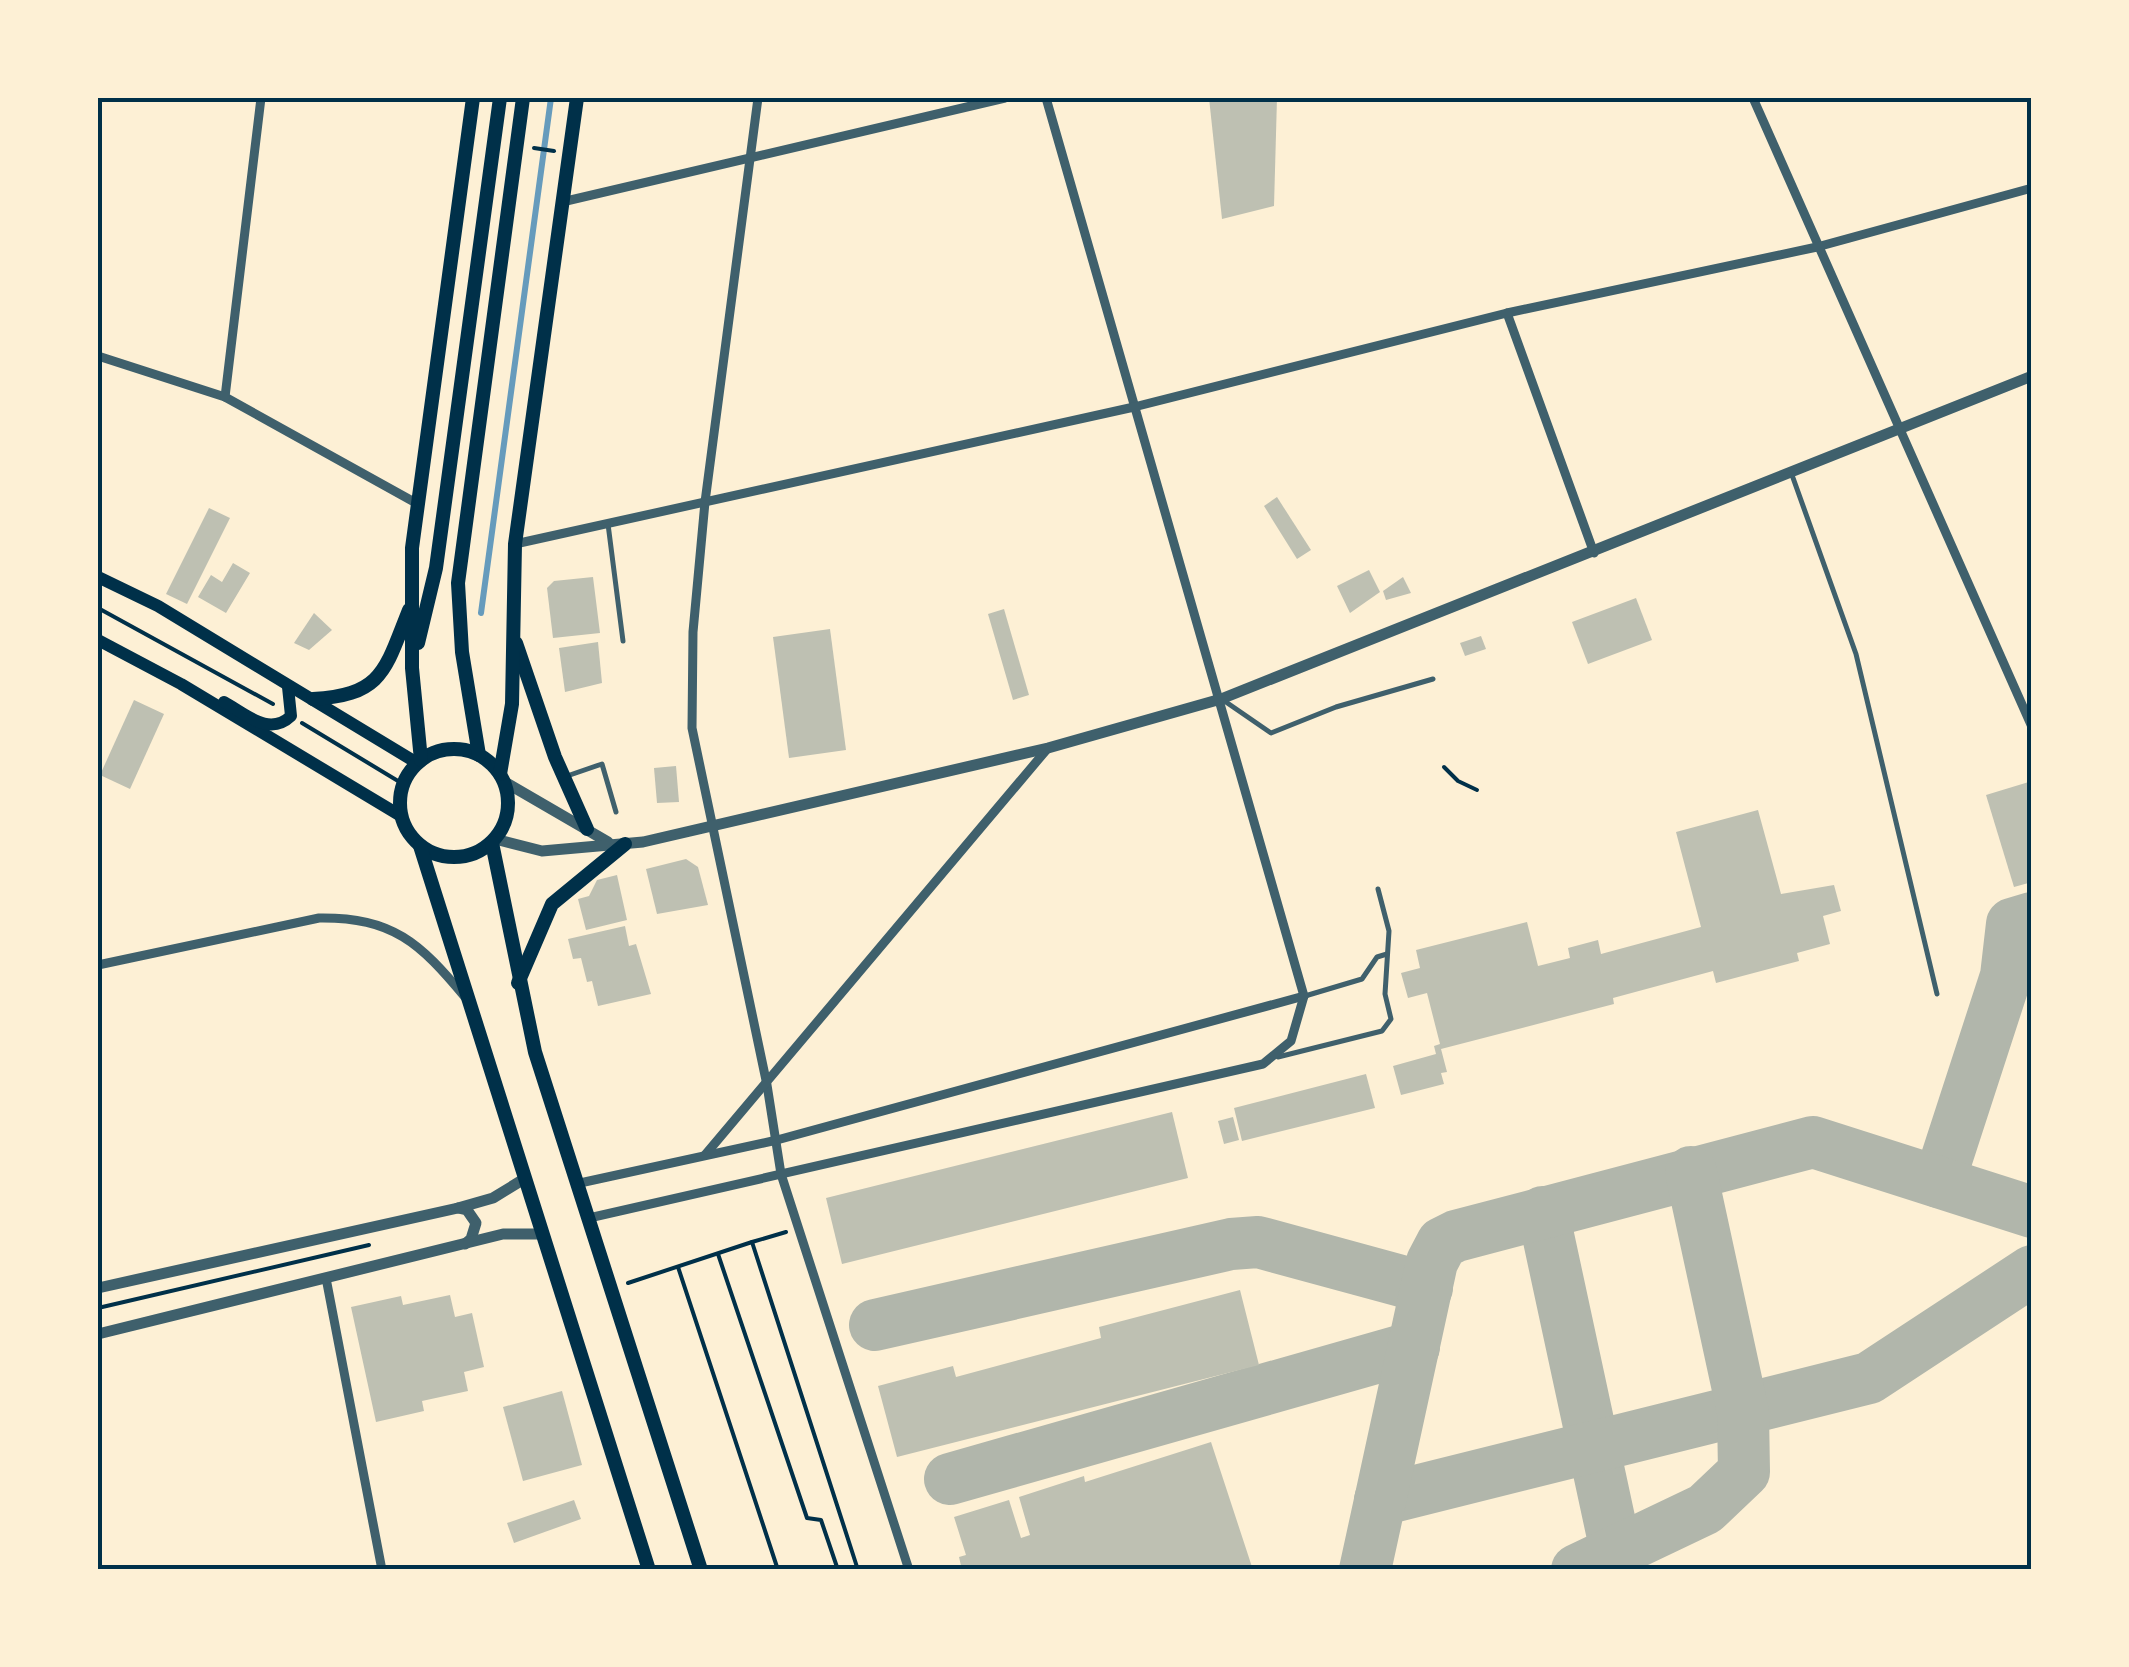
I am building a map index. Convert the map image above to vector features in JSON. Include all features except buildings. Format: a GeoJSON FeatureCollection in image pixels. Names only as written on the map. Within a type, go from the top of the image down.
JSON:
{"type":"FeatureCollection","features":[{"type":"Feature","properties":{"kind":"main road"},"geometry":{"type":"LineString","coordinates":[[419,761],[412,668],[416,503],[473,98]]}},
{"type":"Feature","properties":{"kind":"main road"},"geometry":{"type":"LineString","coordinates":[[412,668],[436,568],[500,98]]}},
{"type":"Feature","properties":{"kind":"main road"},"geometry":{"type":"LineString","coordinates":[[479,755],[462,652],[458,584],[523,98]]}},
{"type":"Feature","properties":{"kind":"main road"},"geometry":{"type":"LineString","coordinates":[[576,98],[514,544],[512,704],[502,778],[508,811],[493,841],[518,984],[610,1289],[701,1570]]}},
{"type":"Feature","properties":{"kind":"main road"},"geometry":{"type":"LineString","coordinates":[[98,578],[158,606],[419,761]]}},
{"type":"Feature","properties":{"kind":"main road"},"geometry":{"type":"LineString","coordinates":[[313,699],[348,697],[365,691],[380,677],[412,605]]}},
{"type":"Feature","properties":{"kind":"main road"},"geometry":{"type":"LineString","coordinates":[[512,627],[532,698],[587,829]]}},
{"type":"Feature","properties":{"kind":"main road"},"geometry":{"type":"LineString","coordinates":[[98,640],[181,684],[401,816],[420,846],[649,1570]]}},
{"type":"Feature","properties":{"kind":"main road"},"geometry":{"type":"LineString","coordinates":[[181,684],[204,690],[269,727],[291,716],[288,686]]}},
{"type":"Feature","properties":{"kind":"main road"},"geometry":{"type":"LineString","coordinates":[[401,816],[403,784],[419,761],[450,748],[479,755],[502,778]]}},
{"type":"Feature","properties":{"kind":"main road"},"geometry":{"type":"LineString","coordinates":[[420,846],[456,858],[493,841]]}},
{"type":"Feature","properties":{"kind":"main road"},"geometry":{"type":"LineString","coordinates":[[518,984],[552,904],[616,843]]}},
{"type":"Feature","properties":{"kind":"street"},"geometry":{"type":"LineString","coordinates":[[225,397],[261,98]]}},
{"type":"Feature","properties":{"kind":"street"},"geometry":{"type":"LineString","coordinates":[[758,98],[705,502],[693,632],[692,728],[768,1084],[781,1174],[909,1570]]}},
{"type":"Feature","properties":{"kind":"street"},"geometry":{"type":"LineString","coordinates":[[562,202],[1006,98]]}},
{"type":"Feature","properties":{"kind":"street"},"geometry":{"type":"LineString","coordinates":[[589,1218],[1264,1064],[1291,1041],[1304,996],[1046,98]]}},
{"type":"Feature","properties":{"kind":"street"},"geometry":{"type":"LineString","coordinates":[[1753,98],[2032,727]]}},
{"type":"Feature","properties":{"kind":"street"},"geometry":{"type":"LineString","coordinates":[[514,544],[1134,407],[1507,313],[1817,247],[2032,188]]}},
{"type":"Feature","properties":{"kind":"street"},"geometry":{"type":"LineString","coordinates":[[1507,313],[1594,553]]}},
{"type":"Feature","properties":{"kind":"street"},"geometry":{"type":"LineString","coordinates":[[98,356],[225,397],[416,503]]}},
{"type":"Feature","properties":{"kind":"street"},"geometry":{"type":"LineString","coordinates":[[493,841],[542,851],[616,843],[711,825],[1048,748],[1221,698],[2032,376]]}},
{"type":"Feature","properties":{"kind":"street"},"geometry":{"type":"LineString","coordinates":[[704,1156],[1048,748]]}},
{"type":"Feature","properties":{"kind":"street"},"geometry":{"type":"LineString","coordinates":[[502,778],[616,843]]}},
{"type":"Feature","properties":{"kind":"street"},"geometry":{"type":"LineString","coordinates":[[98,965],[319,918],[351,918],[409,938],[466,998]]}},
{"type":"Feature","properties":{"kind":"street"},"geometry":{"type":"LineString","coordinates":[[580,1184],[778,1140],[1304,996]]}},
{"type":"Feature","properties":{"kind":"street"},"geometry":{"type":"LineString","coordinates":[[98,1288],[458,1208],[492,1198],[524,1179]]}},
{"type":"Feature","properties":{"kind":"street"},"geometry":{"type":"LineString","coordinates":[[458,1208],[466,1210],[476,1223],[472,1239],[464,1244]]}},
{"type":"Feature","properties":{"kind":"street"},"geometry":{"type":"LineString","coordinates":[[98,1334],[504,1234],[541,1234]]}},
{"type":"Feature","properties":{"kind":"street"},"geometry":{"type":"LineString","coordinates":[[326,1278],[382,1570]]}},
{"type":"Feature","properties":{"kind":"lane"},"geometry":{"type":"LineString","coordinates":[[1791,472],[1852,639],[1937,994]]}},
{"type":"Feature","properties":{"kind":"lane"},"geometry":{"type":"LineString","coordinates":[[608,524],[623,641]]}},
{"type":"Feature","properties":{"kind":"lane"},"geometry":{"type":"LineString","coordinates":[[1221,698],[1270,733],[1354,702],[1433,679]]}},
{"type":"Feature","properties":{"kind":"lane"},"geometry":{"type":"LineString","coordinates":[[564,777],[602,764],[616,812]]}},
{"type":"Feature","properties":{"kind":"lane"},"geometry":{"type":"LineString","coordinates":[[1278,1056],[1382,1031],[1391,1019],[1385,994],[1389,931],[1378,889]]}},
{"type":"Feature","properties":{"kind":"lane"},"geometry":{"type":"LineString","coordinates":[[1304,996],[1362,979],[1377,957],[1387,954]]}},
{"type":"Feature","properties":{"kind":"path"},"geometry":{"type":"LineString","coordinates":[[522,146],[562,152]]}},
{"type":"Feature","properties":{"kind":"path"},"geometry":{"type":"LineString","coordinates":[[98,608],[403,784]]}},
{"type":"Feature","properties":{"kind":"path"},"geometry":{"type":"LineString","coordinates":[[1444,767],[1458,781],[1476,790]]}},
{"type":"Feature","properties":{"kind":"path"},"geometry":{"type":"LineString","coordinates":[[610,1289],[798,1228]]}},
{"type":"Feature","properties":{"kind":"path"},"geometry":{"type":"LineString","coordinates":[[98,1308],[385,1242]]}},
{"type":"Feature","properties":{"kind":"path"},"geometry":{"type":"LineString","coordinates":[[752,1242],[858,1570]]}},
{"type":"Feature","properties":{"kind":"path"},"geometry":{"type":"LineString","coordinates":[[718,1254],[808,1518],[821,1520],[838,1570]]}},
{"type":"Feature","properties":{"kind":"path"},"geometry":{"type":"LineString","coordinates":[[678,1268],[778,1570]]}},
{"type":"Feature","properties":{"kind":"path"},"geometry":{"type":"LineString","coordinates":[[134,1300],[139,1324]]}},
{"type":"Feature","properties":{"kind":"waterway"},"geometry":{"type":"LineString","coordinates":[[481,613],[551,98]]}},
{"type":"Feature","properties":{"kind":"taxiway"},"geometry":{"type":"LineString","coordinates":[[1939,1182],[2006,976],[2012,924],[2032,918]]}},
{"type":"Feature","properties":{"kind":"taxiway"},"geometry":{"type":"LineString","coordinates":[[1365,1570],[1432,1262],[1442,1243],[1456,1236],[1813,1142],[2032,1212]]}},
{"type":"Feature","properties":{"kind":"taxiway"},"geometry":{"type":"LineString","coordinates":[[1577,1570],[1705,1509],[1744,1472],[1743,1412],[1691,1172]]}},
{"type":"Feature","properties":{"kind":"taxiway"},"geometry":{"type":"LineString","coordinates":[[1543,1212],[1616,1551]]}},
{"type":"Feature","properties":{"kind":"taxiway"},"geometry":{"type":"LineString","coordinates":[[875,1325],[1231,1244],[1258,1242],[1427,1288]]}},
{"type":"Feature","properties":{"kind":"taxiway"},"geometry":{"type":"LineString","coordinates":[[1380,1500],[1869,1378],[2032,1271]]}},
{"type":"Feature","properties":{"kind":"taxiway"},"geometry":{"type":"LineString","coordinates":[[950,1479],[1414,1347]]}}]}
